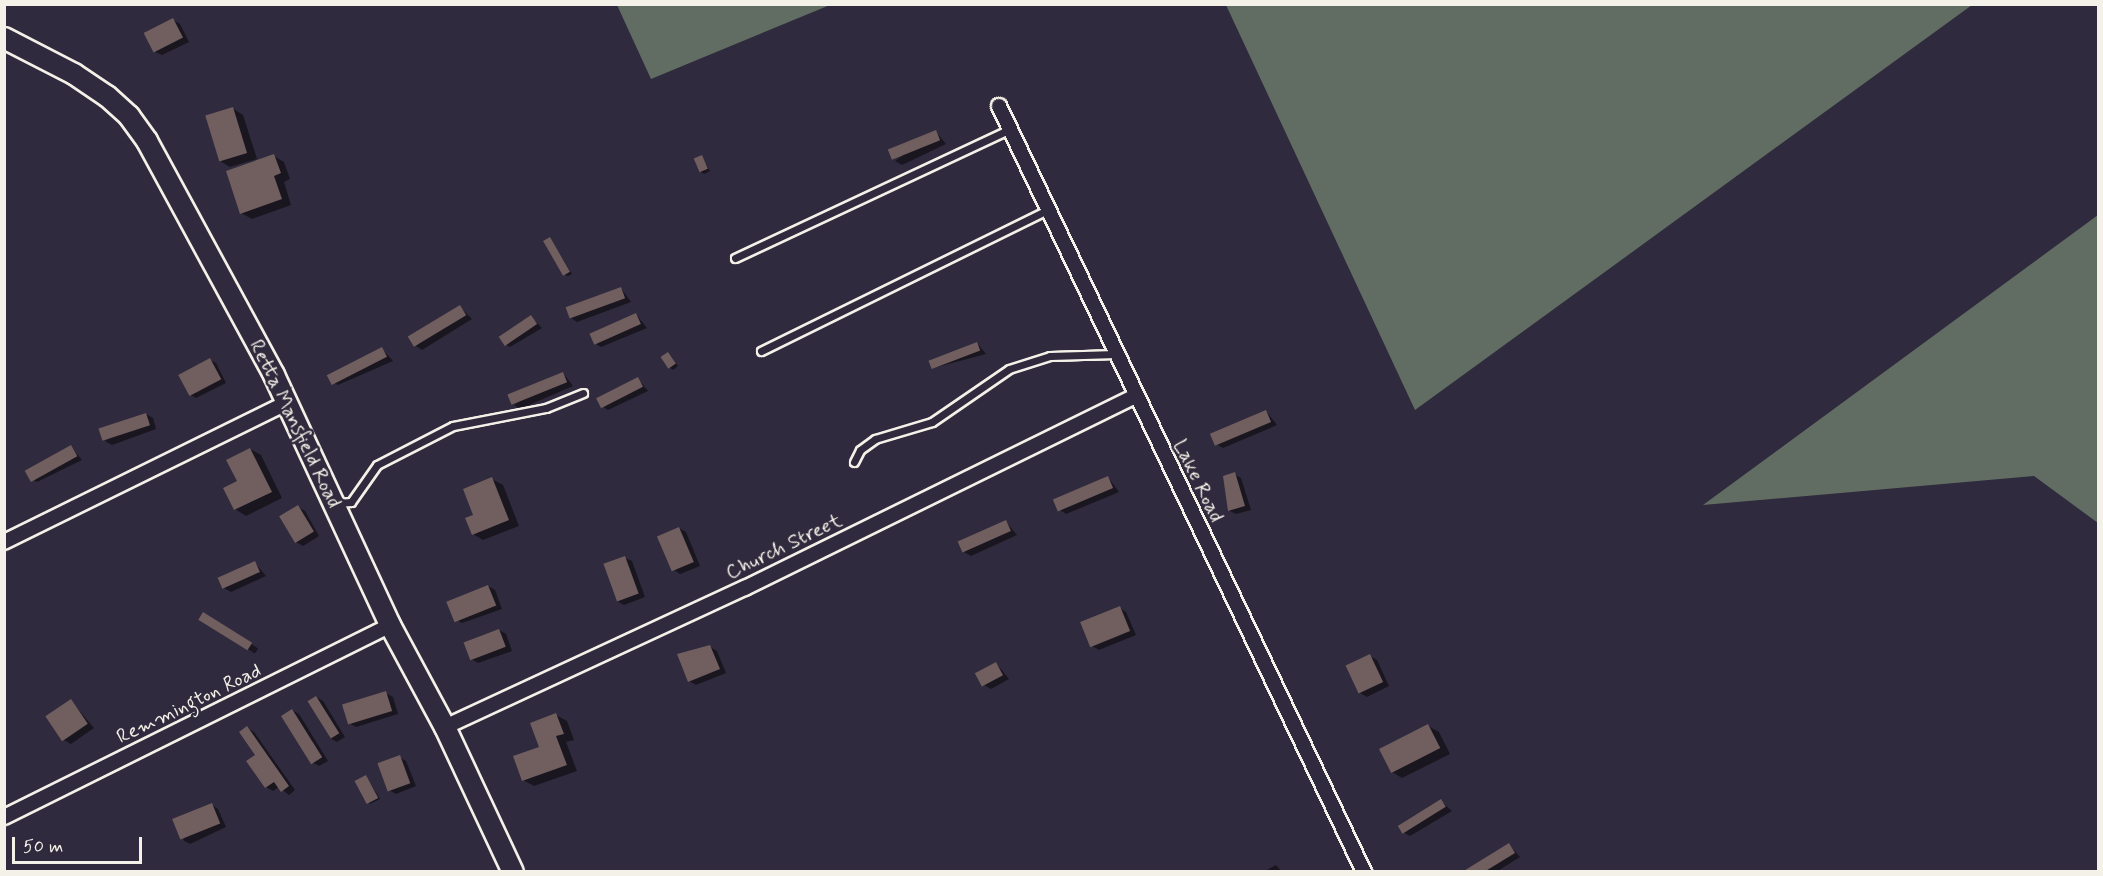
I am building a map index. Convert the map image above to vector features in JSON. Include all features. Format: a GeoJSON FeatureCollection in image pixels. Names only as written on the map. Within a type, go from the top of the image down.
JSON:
{"type":"FeatureCollection","features":[{"type":"Feature","properties":{"kind":"street","name":"Retta Mansfield Road"},"geometry":{"type":"LineString","coordinates":[[4,38],[74,74],[129,116],[147,141],[287,403],[390,625],[446,727],[513,872]]}},
{"type":"Feature","properties":{"kind":"street","name":"Lake Road"},"geometry":{"type":"LineString","coordinates":[[999,106],[1364,872]]}},
{"type":"Feature","properties":{"kind":"street","name":"Church Street"},"geometry":{"type":"LineString","coordinates":[[446,727],[756,582],[1136,396]]}},
{"type":"Feature","properties":{"kind":"street"},"geometry":{"type":"LineString","coordinates":[[4,542],[287,403]]}},
{"type":"Feature","properties":{"kind":"street","name":"Remmington Road"},"geometry":{"type":"LineString","coordinates":[[4,817],[390,625]]}},
{"type":"Feature","properties":{"kind":"lane"},"geometry":{"type":"LineString","coordinates":[[735,258],[1010,129]]}},
{"type":"Feature","properties":{"kind":"lane"},"geometry":{"type":"LineString","coordinates":[[760,351],[1048,210]]}},
{"type":"Feature","properties":{"kind":"lane"},"geometry":{"type":"LineString","coordinates":[[854,462],[860,450],[875,439],[932,422],[1009,369],[1050,356],[1116,354]]}},
{"type":"Feature","properties":{"kind":"lane"},"geometry":{"type":"LineString","coordinates":[[334,504],[351,501],[377,465],[453,426],[546,408],[584,393]]}},
{"type":"Feature","properties":{"kind":"green space"},"geometry":{"type":"Polygon","coordinates":[[[617,5],[830,5],[651,79],[617,5]]]}},
{"type":"Feature","properties":{"kind":"green space"},"geometry":{"type":"Polygon","coordinates":[[[1226,5],[1972,5],[1415,410],[1226,5]]]}},
{"type":"Feature","properties":{"kind":"green space"},"geometry":{"type":"Polygon","coordinates":[[[2098,215],[2098,523],[2034,476],[1703,505],[2098,215]]]}},
{"type":"Feature","properties":{"kind":"building"},"geometry":{"type":"Polygon","coordinates":[[[173,18],[183,38],[154,53],[144,33],[173,18]]]}},
{"type":"Feature","properties":{"kind":"building"},"geometry":{"type":"Polygon","coordinates":[[[233,107],[247,153],[219,161],[205,115],[233,107]]]}},
{"type":"Feature","properties":{"kind":"building"},"geometry":{"type":"Polygon","coordinates":[[[936,130],[940,140],[892,160],[888,149],[936,130]]]}},
{"type":"Feature","properties":{"kind":"building"},"geometry":{"type":"Polygon","coordinates":[[[274,154],[281,173],[274,176],[282,199],[240,214],[226,171],[274,154]]]}},
{"type":"Feature","properties":{"kind":"building"},"geometry":{"type":"Polygon","coordinates":[[[702,155],[708,169],[700,172],[694,159],[702,155]]]}},
{"type":"Feature","properties":{"kind":"building"},"geometry":{"type":"Polygon","coordinates":[[[550,237],[570,272],[563,276],[543,241],[550,237]]]}},
{"type":"Feature","properties":{"kind":"building"},"geometry":{"type":"Polygon","coordinates":[[[621,287],[625,298],[570,318],[566,307],[621,287]]]}},
{"type":"Feature","properties":{"kind":"building"},"geometry":{"type":"Polygon","coordinates":[[[460,305],[466,315],[414,347],[408,336],[460,305]]]}},
{"type":"Feature","properties":{"kind":"building"},"geometry":{"type":"Polygon","coordinates":[[[636,313],[641,324],[594,345],[589,334],[636,313]]]}},
{"type":"Feature","properties":{"kind":"building"},"geometry":{"type":"Polygon","coordinates":[[[531,315],[537,324],[505,346],[499,337],[531,315]]]}},
{"type":"Feature","properties":{"kind":"building"},"geometry":{"type":"Polygon","coordinates":[[[977,342],[980,350],[932,369],[928,361],[977,342]]]}},
{"type":"Feature","properties":{"kind":"building"},"geometry":{"type":"Polygon","coordinates":[[[382,347],[387,357],[332,385],[327,375],[382,347]]]}},
{"type":"Feature","properties":{"kind":"building"},"geometry":{"type":"Polygon","coordinates":[[[668,352],[676,364],[668,369],[661,357],[668,352]]]}},
{"type":"Feature","properties":{"kind":"building"},"geometry":{"type":"Polygon","coordinates":[[[210,358],[221,379],[189,396],[178,375],[210,358]]]}},
{"type":"Feature","properties":{"kind":"building"},"geometry":{"type":"Polygon","coordinates":[[[563,372],[567,382],[511,405],[507,394],[563,372]]]}},
{"type":"Feature","properties":{"kind":"building"},"geometry":{"type":"Polygon","coordinates":[[[638,377],[643,387],[601,408],[596,398],[638,377]]]}},
{"type":"Feature","properties":{"kind":"building"},"geometry":{"type":"Polygon","coordinates":[[[1266,410],[1271,422],[1215,446],[1210,434],[1266,410]]]}},
{"type":"Feature","properties":{"kind":"building"},"geometry":{"type":"Polygon","coordinates":[[[146,413],[150,425],[102,441],[98,428],[146,413]]]}},
{"type":"Feature","properties":{"kind":"building"},"geometry":{"type":"Polygon","coordinates":[[[71,445],[77,456],[31,482],[25,471],[71,445]]]}},
{"type":"Feature","properties":{"kind":"building"},"geometry":{"type":"Polygon","coordinates":[[[250,448],[272,492],[234,510],[223,488],[237,481],[226,460],[250,448]]]}},
{"type":"Feature","properties":{"kind":"building"},"geometry":{"type":"Polygon","coordinates":[[[1235,472],[1245,506],[1228,511],[1223,476],[1235,472]]]}},
{"type":"Feature","properties":{"kind":"building"},"geometry":{"type":"Polygon","coordinates":[[[1108,476],[1113,488],[1058,511],[1053,499],[1108,476]]]}},
{"type":"Feature","properties":{"kind":"building"},"geometry":{"type":"Polygon","coordinates":[[[492,477],[509,520],[472,535],[465,518],[473,515],[463,489],[492,477]]]}},
{"type":"Feature","properties":{"kind":"building"},"geometry":{"type":"Polygon","coordinates":[[[298,505],[314,532],[295,543],[279,516],[298,505]]]}},
{"type":"Feature","properties":{"kind":"building"},"geometry":{"type":"Polygon","coordinates":[[[1006,520],[1011,531],[962,553],[958,542],[1006,520]]]}},
{"type":"Feature","properties":{"kind":"building"},"geometry":{"type":"Polygon","coordinates":[[[679,527],[694,562],[672,571],[657,536],[679,527]]]}},
{"type":"Feature","properties":{"kind":"building"},"geometry":{"type":"Polygon","coordinates":[[[625,556],[639,594],[617,601],[603,564],[625,556]]]}},
{"type":"Feature","properties":{"kind":"building"},"geometry":{"type":"Polygon","coordinates":[[[255,561],[260,572],[222,589],[218,578],[255,561]]]}},
{"type":"Feature","properties":{"kind":"building"},"geometry":{"type":"Polygon","coordinates":[[[488,585],[496,605],[455,622],[446,602],[488,585]]]}},
{"type":"Feature","properties":{"kind":"building"},"geometry":{"type":"Polygon","coordinates":[[[1120,606],[1130,631],[1090,647],[1080,622],[1120,606]]]}},
{"type":"Feature","properties":{"kind":"building"},"geometry":{"type":"Polygon","coordinates":[[[203,612],[252,643],[247,650],[198,620],[203,612]]]}},
{"type":"Feature","properties":{"kind":"building"},"geometry":{"type":"Polygon","coordinates":[[[499,629],[506,647],[470,660],[464,643],[499,629]]]}},
{"type":"Feature","properties":{"kind":"building"},"geometry":{"type":"Polygon","coordinates":[[[710,645],[720,669],[688,682],[677,654],[710,645]]]}},
{"type":"Feature","properties":{"kind":"building"},"geometry":{"type":"Polygon","coordinates":[[[1370,654],[1383,682],[1359,694],[1346,665],[1370,654]]]}},
{"type":"Feature","properties":{"kind":"building"},"geometry":{"type":"Polygon","coordinates":[[[996,662],[1003,675],[982,687],[975,673],[996,662]]]}},
{"type":"Feature","properties":{"kind":"building"},"geometry":{"type":"Polygon","coordinates":[[[386,691],[392,711],[348,725],[342,704],[386,691]]]}},
{"type":"Feature","properties":{"kind":"building"},"geometry":{"type":"Polygon","coordinates":[[[316,696],[339,733],[331,739],[308,701],[316,696]]]}},
{"type":"Feature","properties":{"kind":"building"},"geometry":{"type":"Polygon","coordinates":[[[71,699],[88,724],[62,741],[45,716],[71,699]]]}},
{"type":"Feature","properties":{"kind":"building"},"geometry":{"type":"Polygon","coordinates":[[[292,709],[322,757],[311,764],[281,716],[292,709]]]}},
{"type":"Feature","properties":{"kind":"building"},"geometry":{"type":"Polygon","coordinates":[[[556,713],[564,734],[556,736],[567,765],[522,781],[513,756],[539,747],[530,723],[556,713]]]}},
{"type":"Feature","properties":{"kind":"building"},"geometry":{"type":"Polygon","coordinates":[[[1428,724],[1440,748],[1391,773],[1379,749],[1428,724]]]}},
{"type":"Feature","properties":{"kind":"building"},"geometry":{"type":"Polygon","coordinates":[[[247,726],[289,786],[281,792],[274,782],[265,788],[246,761],[255,755],[239,732],[247,726]]]}},
{"type":"Feature","properties":{"kind":"building"},"geometry":{"type":"Polygon","coordinates":[[[400,755],[410,783],[388,791],[377,763],[400,755]]]}},
{"type":"Feature","properties":{"kind":"building"},"geometry":{"type":"Polygon","coordinates":[[[366,775],[378,798],[367,804],[355,781],[366,775]]]}},
{"type":"Feature","properties":{"kind":"building"},"geometry":{"type":"Polygon","coordinates":[[[1441,799],[1446,807],[1403,834],[1398,826],[1441,799]]]}},
{"type":"Feature","properties":{"kind":"building"},"geometry":{"type":"Polygon","coordinates":[[[212,803],[220,823],[180,840],[172,819],[212,803]]]}},
{"type":"Feature","properties":{"kind":"building"},"geometry":{"type":"Polygon","coordinates":[[[1509,843],[1515,853],[1484,872],[1462,872],[1509,843]]]}}]}
